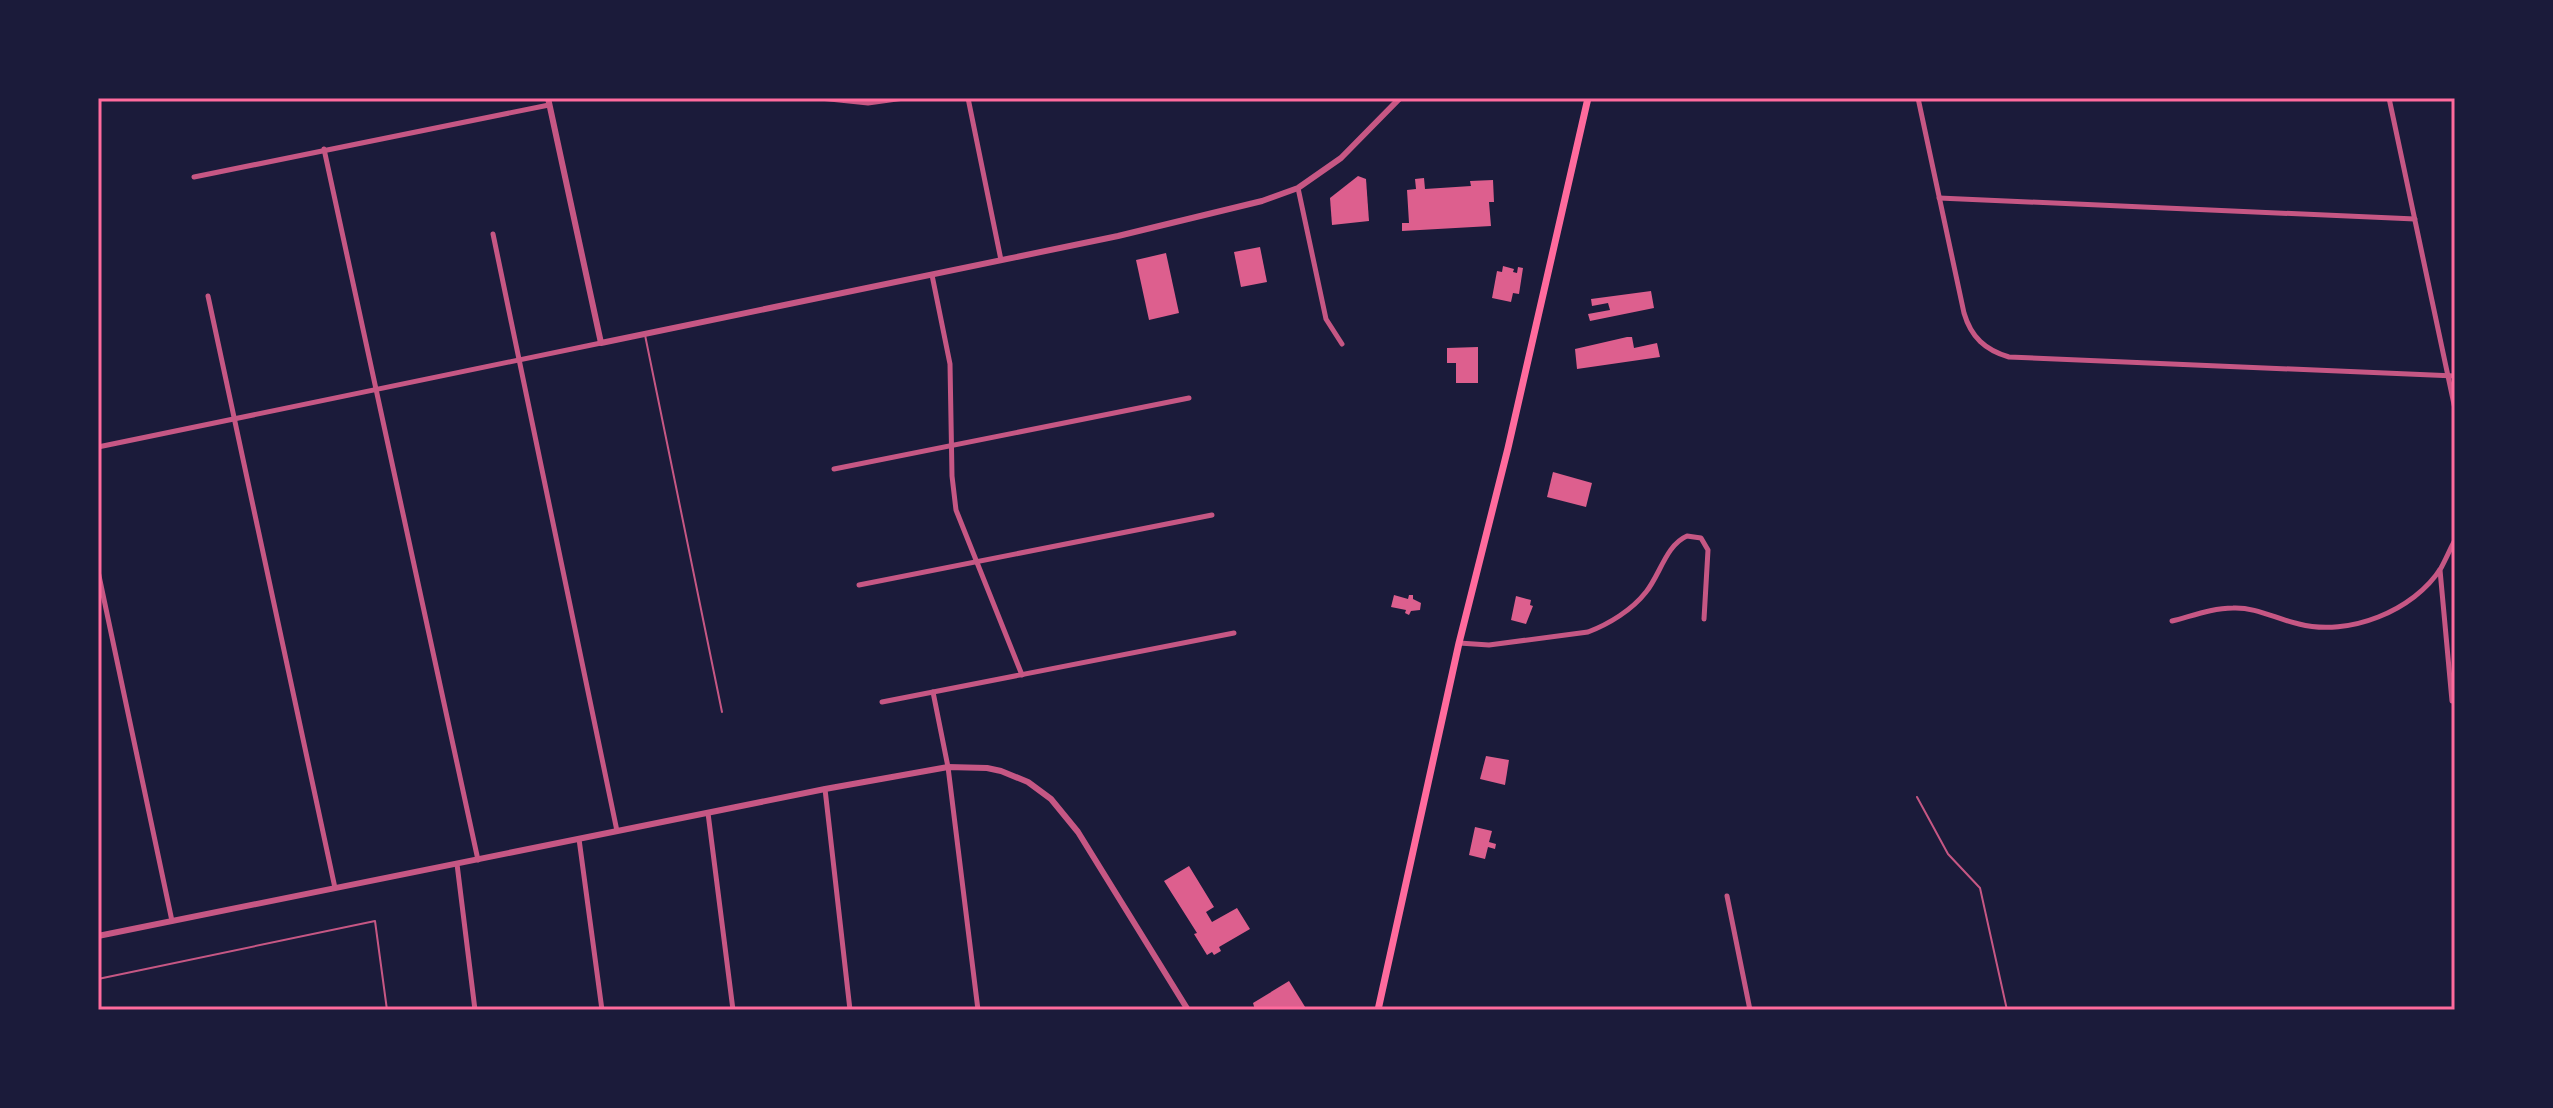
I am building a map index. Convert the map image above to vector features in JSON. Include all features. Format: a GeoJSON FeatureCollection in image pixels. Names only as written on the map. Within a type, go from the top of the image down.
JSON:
{"type":"FeatureCollection","features":[{"type":"Feature","properties":{"kind":"main road"},"geometry":{"type":"LineString","coordinates":[[1378,1010],[1459,643],[1508,448],[1588,98]]}},
{"type":"Feature","properties":{"kind":"street"},"geometry":{"type":"LineString","coordinates":[[820,98],[868,103],[904,98]]}},
{"type":"Feature","properties":{"kind":"street"},"geometry":{"type":"LineString","coordinates":[[968,98],[1001,261]]}},
{"type":"Feature","properties":{"kind":"street"},"geometry":{"type":"LineString","coordinates":[[98,447],[1216,215],[1298,188],[1341,158],[1400,98]]}},
{"type":"Feature","properties":{"kind":"street"},"geometry":{"type":"LineString","coordinates":[[1918,98],[1966,322],[1978,340],[1998,353],[2009,357],[2452,377]]}},
{"type":"Feature","properties":{"kind":"street"},"geometry":{"type":"LineString","coordinates":[[2389,98],[2452,377],[2455,409]]}},
{"type":"Feature","properties":{"kind":"street"},"geometry":{"type":"LineString","coordinates":[[194,177],[549,101],[601,343]]}},
{"type":"Feature","properties":{"kind":"street"},"geometry":{"type":"LineString","coordinates":[[324,149],[478,860]]}},
{"type":"Feature","properties":{"kind":"street"},"geometry":{"type":"LineString","coordinates":[[1298,188],[1326,319],[1342,344]]}},
{"type":"Feature","properties":{"kind":"street"},"geometry":{"type":"LineString","coordinates":[[1939,198],[2415,219]]}},
{"type":"Feature","properties":{"kind":"street"},"geometry":{"type":"LineString","coordinates":[[493,234],[617,831]]}},
{"type":"Feature","properties":{"kind":"street"},"geometry":{"type":"LineString","coordinates":[[932,275],[950,364],[953,495],[961,527],[1022,675]]}},
{"type":"Feature","properties":{"kind":"street"},"geometry":{"type":"LineString","coordinates":[[208,296],[335,888]]}},
{"type":"Feature","properties":{"kind":"street"},"geometry":{"type":"LineString","coordinates":[[834,469],[1189,398]]}},
{"type":"Feature","properties":{"kind":"street"},"geometry":{"type":"LineString","coordinates":[[859,585],[1212,515]]}},
{"type":"Feature","properties":{"kind":"street"},"geometry":{"type":"LineString","coordinates":[[1459,643],[1489,645],[1588,632],[1603,626],[1647,591],[1674,545],[1687,536],[1701,538],[1708,550],[1704,619]]}},
{"type":"Feature","properties":{"kind":"street"},"geometry":{"type":"LineString","coordinates":[[2172,621],[2214,609],[2234,608],[2255,610],[2300,625],[2325,628],[2370,619],[2408,601],[2440,569],[2455,540]]}},
{"type":"Feature","properties":{"kind":"street"},"geometry":{"type":"LineString","coordinates":[[2440,569],[2452,701]]}},
{"type":"Feature","properties":{"kind":"street"},"geometry":{"type":"LineString","coordinates":[[98,571],[172,921]]}},
{"type":"Feature","properties":{"kind":"street"},"geometry":{"type":"LineString","coordinates":[[882,702],[1234,633]]}},
{"type":"Feature","properties":{"kind":"street"},"geometry":{"type":"LineString","coordinates":[[933,692],[948,767],[978,1010]]}},
{"type":"Feature","properties":{"kind":"street"},"geometry":{"type":"LineString","coordinates":[[98,936],[825,789],[948,767],[972,767],[1001,771],[1028,782],[1051,799],[1078,832],[1188,1010]]}},
{"type":"Feature","properties":{"kind":"street"},"geometry":{"type":"LineString","coordinates":[[825,789],[850,1010]]}},
{"type":"Feature","properties":{"kind":"street"},"geometry":{"type":"LineString","coordinates":[[708,813],[733,1010]]}},
{"type":"Feature","properties":{"kind":"street"},"geometry":{"type":"LineString","coordinates":[[579,839],[602,1010]]}},
{"type":"Feature","properties":{"kind":"street"},"geometry":{"type":"LineString","coordinates":[[457,864],[475,1010]]}},
{"type":"Feature","properties":{"kind":"street"},"geometry":{"type":"LineString","coordinates":[[1727,896],[1750,1010]]}},
{"type":"Feature","properties":{"kind":"lane"},"geometry":{"type":"LineString","coordinates":[[644,334],[722,712]]}},
{"type":"Feature","properties":{"kind":"lane"},"geometry":{"type":"LineString","coordinates":[[1917,797],[1948,854],[1980,888],[2007,1010]]}},
{"type":"Feature","properties":{"kind":"lane"},"geometry":{"type":"LineString","coordinates":[[98,979],[375,921],[387,1010]]}},
{"type":"Feature","properties":{"kind":"building"},"geometry":{"type":"Polygon","coordinates":[[[1358,176],[1366,179],[1369,221],[1332,225],[1330,198],[1358,176]]]}},
{"type":"Feature","properties":{"kind":"building"},"geometry":{"type":"Polygon","coordinates":[[[1424,178],[1425,189],[1471,186],[1470,181],[1493,180],[1494,202],[1489,202],[1491,226],[1402,231],[1402,223],[1409,223],[1407,190],[1416,189],[1415,179],[1424,178]]]}},
{"type":"Feature","properties":{"kind":"building"},"geometry":{"type":"Polygon","coordinates":[[[1260,247],[1267,282],[1241,287],[1234,252],[1260,247]]]}},
{"type":"Feature","properties":{"kind":"building"},"geometry":{"type":"Polygon","coordinates":[[[1166,253],[1179,313],[1149,320],[1136,260],[1166,253]]]}},
{"type":"Feature","properties":{"kind":"building"},"geometry":{"type":"Polygon","coordinates":[[[1503,266],[1517,273],[1518,267],[1523,268],[1519,294],[1513,293],[1511,302],[1492,298],[1497,271],[1502,272],[1503,266]]]}},
{"type":"Feature","properties":{"kind":"building"},"geometry":{"type":"Polygon","coordinates":[[[1651,291],[1654,308],[1590,321],[1588,314],[1610,310],[1608,303],[1592,306],[1591,299],[1651,291]]]}},
{"type":"Feature","properties":{"kind":"building"},"geometry":{"type":"Polygon","coordinates":[[[1632,337],[1634,348],[1657,343],[1660,357],[1577,369],[1575,349],[1632,337]]]}},
{"type":"Feature","properties":{"kind":"building"},"geometry":{"type":"Polygon","coordinates":[[[1478,347],[1478,383],[1456,383],[1456,363],[1447,363],[1447,348],[1478,347]]]}},
{"type":"Feature","properties":{"kind":"building"},"geometry":{"type":"Polygon","coordinates":[[[1553,472],[1592,483],[1586,507],[1547,497],[1553,472]]]}},
{"type":"Feature","properties":{"kind":"building"},"geometry":{"type":"Polygon","coordinates":[[[1394,595],[1408,599],[1409,595],[1413,595],[1413,599],[1421,603],[1420,610],[1411,611],[1409,615],[1405,613],[1406,610],[1391,607],[1394,595]]]}},
{"type":"Feature","properties":{"kind":"building"},"geometry":{"type":"Polygon","coordinates":[[[1516,596],[1531,600],[1530,605],[1533,606],[1526,624],[1511,620],[1516,596]]]}},
{"type":"Feature","properties":{"kind":"building"},"geometry":{"type":"Polygon","coordinates":[[[1486,756],[1509,760],[1505,785],[1480,779],[1486,756]]]}},
{"type":"Feature","properties":{"kind":"building"},"geometry":{"type":"Polygon","coordinates":[[[1475,827],[1492,831],[1489,842],[1496,844],[1495,849],[1488,847],[1485,859],[1469,855],[1475,827]]]}},
{"type":"Feature","properties":{"kind":"building"},"geometry":{"type":"Polygon","coordinates":[[[1189,866],[1214,907],[1206,912],[1212,922],[1237,908],[1250,929],[1219,947],[1221,951],[1214,955],[1212,952],[1207,955],[1194,934],[1197,933],[1164,881],[1189,866]]]}},
{"type":"Feature","properties":{"kind":"building"},"geometry":{"type":"Polygon","coordinates":[[[1289,981],[1307,1010],[1255,1010],[1253,1003],[1289,981]]]}}]}
